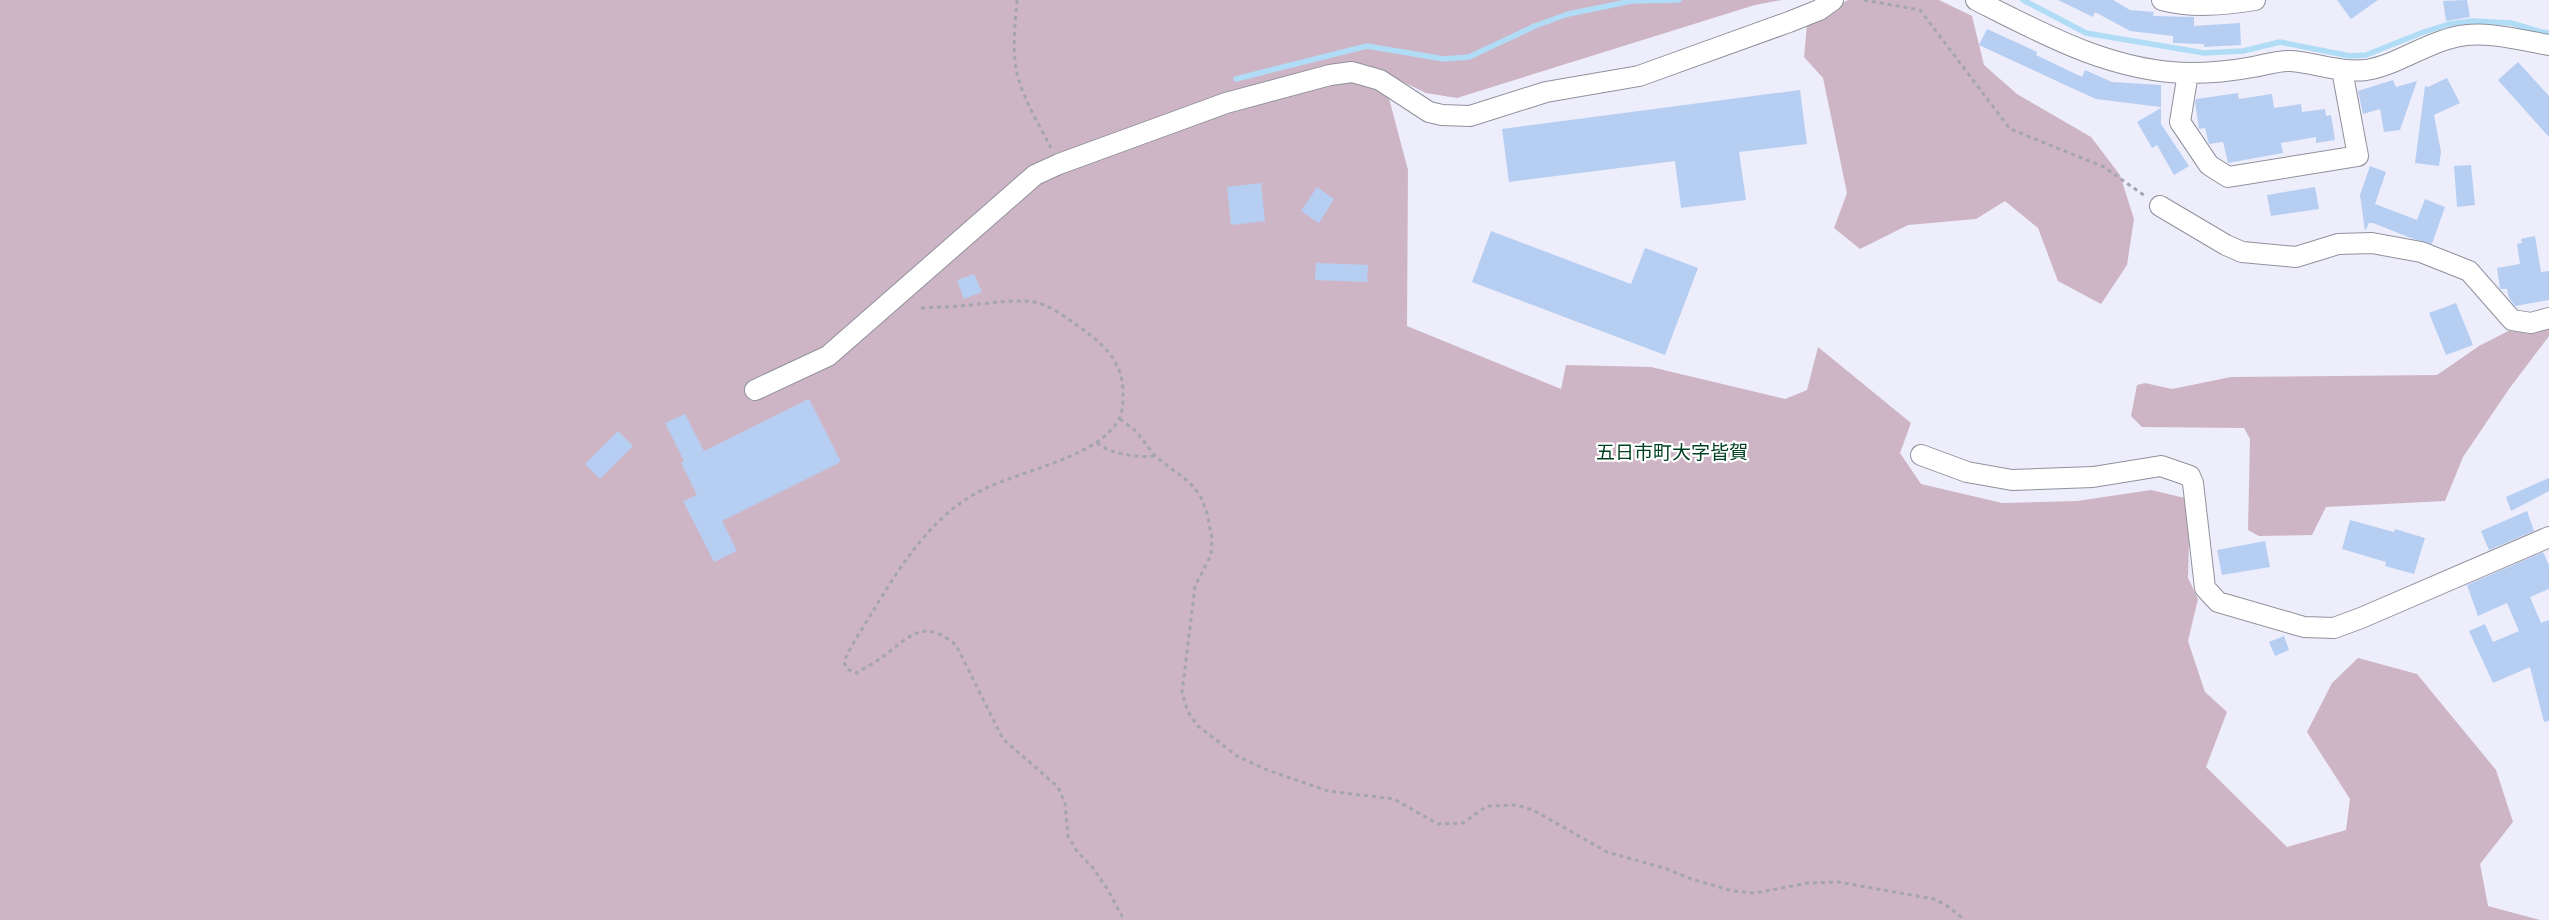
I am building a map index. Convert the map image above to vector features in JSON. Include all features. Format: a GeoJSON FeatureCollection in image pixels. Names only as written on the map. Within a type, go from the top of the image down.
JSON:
{"type":"FeatureCollection","features":[{"type":"Feature","properties":{"kind":"street"},"geometry":{"type":"LineString","coordinates":[[755,390],[828,356],[1035,175],[1059,164],[1226,103],[1330,75],[1352,72],[1380,80],[1429,112],[1442,115],[1470,116],[1546,92],[1639,76],[1819,10],[1833,0]]}},
{"type":"Feature","properties":{"kind":"street"},"geometry":{"type":"LineString","coordinates":[[1976,0],[2055,40],[2109,60],[2134,66],[2188,73],[2232,71],[2289,61],[2342,70],[2366,70],[2390,63],[2456,37],[2486,36],[2549,45]]}},
{"type":"Feature","properties":{"kind":"street"},"geometry":{"type":"LineString","coordinates":[[2162,0],[2179,4],[2224,5],[2254,0]]}},
{"type":"Feature","properties":{"kind":"street"},"geometry":{"type":"LineString","coordinates":[[2188,73],[2180,122],[2209,165],[2228,177],[2358,156],[2342,70]]}},
{"type":"Feature","properties":{"kind":"street"},"geometry":{"type":"LineString","coordinates":[[2160,206],[2226,245],[2242,252],[2296,257],[2338,244],[2372,243],[2421,252],[2468,271],[2512,320],[2531,323],[2549,318]]}},
{"type":"Feature","properties":{"kind":"street"},"geometry":{"type":"LineString","coordinates":[[1921,455],[1966,472],[2012,480],[2093,477],[2161,466],[2181,471],[2190,476],[2193,483],[2206,588],[2218,602],[2304,627],[2334,628],[2549,537]]}},
{"type":"Feature","properties":{"kind":"path"},"geometry":{"type":"LineString","coordinates":[[1017,0],[1015,48],[1017,73],[1022,90],[1059,164]]}},
{"type":"Feature","properties":{"kind":"path"},"geometry":{"type":"LineString","coordinates":[[1864,0],[1920,10],[2010,129],[2104,167],[2160,206]]}},
{"type":"Feature","properties":{"kind":"path"},"geometry":{"type":"LineString","coordinates":[[921,308],[969,306],[1009,300],[1037,303],[1060,313],[1102,344],[1117,362],[1123,384],[1123,403],[1120,419],[1097,444],[980,491],[943,516],[916,548],[884,593],[850,648],[844,662],[847,669],[857,672],[882,658],[909,635],[930,631],[944,635],[956,646],[1003,739],[1058,787],[1065,803],[1068,836],[1076,850],[1094,869],[1110,892],[1124,920]]}},
{"type":"Feature","properties":{"kind":"path"},"geometry":{"type":"LineString","coordinates":[[1120,419],[1136,431],[1155,456],[1189,482],[1200,495],[1207,512],[1212,538],[1210,555],[1195,586],[1186,646],[1182,693],[1188,712],[1216,741],[1237,756],[1267,770],[1328,791],[1394,799],[1438,824],[1463,824],[1487,806],[1516,805],[1548,817],[1607,852],[1624,859],[1658,866],[1691,879],[1733,891],[1755,894],[1808,883],[1838,882],[1934,900],[1946,904],[1965,920]]}},
{"type":"Feature","properties":{"kind":"path"},"geometry":{"type":"LineString","coordinates":[[1097,444],[1105,449],[1145,457],[1155,456]]}},
{"type":"Feature","properties":{"kind":"shaded area"},"geometry":{"type":"Polygon","coordinates":[[[0,0],[1782,0],[1755,5],[1457,98],[1426,93],[1382,72],[1408,170],[1407,326],[1561,389],[1566,365],[1651,367],[1785,399],[1807,390],[1818,347],[1911,423],[1900,453],[1921,484],[2002,503],[2077,501],[2151,490],[2185,498],[2189,538],[2188,578],[2198,599],[2188,641],[2205,692],[2227,712],[2206,767],[2287,847],[2346,830],[2350,799],[2307,732],[2332,683],[2358,658],[2417,674],[2496,770],[2513,822],[2480,864],[2488,906],[2540,920],[0,920],[0,0]]]}},
{"type":"Feature","properties":{"kind":"shaded area"},"geometry":{"type":"Polygon","coordinates":[[[1848,0],[1939,0],[1972,16],[1984,65],[2017,94],[2091,137],[2120,175],[2134,219],[2127,265],[2101,304],[2058,281],[2038,228],[2005,201],[1976,219],[1908,225],[1860,249],[1834,228],[1847,193],[1823,78],[1804,57],[1807,24],[1848,0]]]}},
{"type":"Feature","properties":{"kind":"shaded area"},"geometry":{"type":"Polygon","coordinates":[[[2549,321],[2549,336],[2509,389],[2463,457],[2445,501],[2326,507],[2312,535],[2259,536],[2248,530],[2250,439],[2244,428],[2142,427],[2131,416],[2137,385],[2145,383],[2172,389],[2231,377],[2437,375],[2479,346],[2514,328],[2549,321]]]}},
{"type":"Feature","properties":{"kind":"building"},"geometry":{"type":"Polygon","coordinates":[[[2058,0],[2113,0],[2130,10],[2154,12],[2153,16],[2194,17],[2194,26],[2240,23],[2241,45],[2204,47],[2204,44],[2173,43],[2173,36],[2130,31],[2095,12],[2093,17],[2058,0]]]}},
{"type":"Feature","properties":{"kind":"building"},"geometry":{"type":"Polygon","coordinates":[[[2337,0],[2378,0],[2351,19],[2337,0]]]}},
{"type":"Feature","properties":{"kind":"building"},"geometry":{"type":"Polygon","coordinates":[[[2467,0],[2470,17],[2446,21],[2443,1],[2467,0]]]}},
{"type":"Feature","properties":{"kind":"building"},"geometry":{"type":"Polygon","coordinates":[[[1987,29],[2037,52],[2036,55],[2082,77],[2085,70],[2112,82],[2161,85],[2161,107],[2096,99],[1979,45],[1987,29]]]}},
{"type":"Feature","properties":{"kind":"building"},"geometry":{"type":"Polygon","coordinates":[[[2518,62],[2549,96],[2549,137],[2498,80],[2518,62]]]}},
{"type":"Feature","properties":{"kind":"building"},"geometry":{"type":"Polygon","coordinates":[[[2447,78],[2460,103],[2434,115],[2441,152],[2439,166],[2415,163],[2425,86],[2428,87],[2447,78]]]}},
{"type":"Feature","properties":{"kind":"building"},"geometry":{"type":"Polygon","coordinates":[[[2393,80],[2396,87],[2417,81],[2400,130],[2384,132],[2380,109],[2363,114],[2358,91],[2393,80]]]}},
{"type":"Feature","properties":{"kind":"building"},"geometry":{"type":"Polygon","coordinates":[[[1800,90],[1807,144],[1739,152],[1746,200],[1681,208],[1675,161],[1509,182],[1502,129],[1800,90]]]}},
{"type":"Feature","properties":{"kind":"building"},"geometry":{"type":"Polygon","coordinates":[[[2238,93],[2239,99],[2272,94],[2274,108],[2301,104],[2302,112],[2325,109],[2326,116],[2331,115],[2335,140],[2316,143],[2316,137],[2281,143],[2283,153],[2228,163],[2223,142],[2209,144],[2205,128],[2199,129],[2195,102],[2196,99],[2238,93]]]}},
{"type":"Feature","properties":{"kind":"building"},"geometry":{"type":"Polygon","coordinates":[[[2161,108],[2161,124],[2189,166],[2174,175],[2157,145],[2152,148],[2137,122],[2161,108]]]}},
{"type":"Feature","properties":{"kind":"building"},"geometry":{"type":"Polygon","coordinates":[[[2471,165],[2475,205],[2457,207],[2454,166],[2471,165]]]}},
{"type":"Feature","properties":{"kind":"building"},"geometry":{"type":"Polygon","coordinates":[[[2370,166],[2386,172],[2375,204],[2417,220],[2425,199],[2445,207],[2432,244],[2373,223],[2369,223],[2365,231],[2360,195],[2370,166]]]}},
{"type":"Feature","properties":{"kind":"building"},"geometry":{"type":"Polygon","coordinates":[[[1261,183],[1265,221],[1231,225],[1227,187],[1261,183]]]}},
{"type":"Feature","properties":{"kind":"building"},"geometry":{"type":"Polygon","coordinates":[[[1317,187],[1334,199],[1319,223],[1301,211],[1317,187]]]}},
{"type":"Feature","properties":{"kind":"building"},"geometry":{"type":"Polygon","coordinates":[[[2315,187],[2319,209],[2271,216],[2267,195],[2315,187]]]}},
{"type":"Feature","properties":{"kind":"building"},"geometry":{"type":"Polygon","coordinates":[[[1491,231],[1631,284],[1645,248],[1698,268],[1665,355],[1472,282],[1491,231]]]}},
{"type":"Feature","properties":{"kind":"building"},"geometry":{"type":"Polygon","coordinates":[[[2535,236],[2541,272],[2549,271],[2549,300],[2515,306],[2509,298],[2507,289],[2500,289],[2497,268],[2520,264],[2517,244],[2522,243],[2521,239],[2535,236]]]}},
{"type":"Feature","properties":{"kind":"building"},"geometry":{"type":"Polygon","coordinates":[[[1316,263],[1368,265],[1367,282],[1315,280],[1316,263]]]}},
{"type":"Feature","properties":{"kind":"building"},"geometry":{"type":"Polygon","coordinates":[[[974,274],[982,292],[964,299],[957,280],[974,274]]]}},
{"type":"Feature","properties":{"kind":"building"},"geometry":{"type":"Polygon","coordinates":[[[2456,303],[2473,345],[2446,355],[2429,313],[2456,303]]]}},
{"type":"Feature","properties":{"kind":"building"},"geometry":{"type":"Polygon","coordinates":[[[809,399],[841,462],[722,521],[737,551],[714,562],[683,501],[697,495],[681,463],[684,461],[665,423],[685,414],[704,451],[809,399]]]}},
{"type":"Feature","properties":{"kind":"building"},"geometry":{"type":"Polygon","coordinates":[[[618,431],[633,446],[600,479],[585,464],[618,431]]]}},
{"type":"Feature","properties":{"kind":"building"},"geometry":{"type":"Polygon","coordinates":[[[2549,478],[2549,491],[2511,511],[2506,497],[2549,478]]]}},
{"type":"Feature","properties":{"kind":"building"},"geometry":{"type":"Polygon","coordinates":[[[2527,511],[2534,531],[2489,550],[2481,531],[2527,511]]]}},
{"type":"Feature","properties":{"kind":"building"},"geometry":{"type":"Polygon","coordinates":[[[2350,520],[2394,532],[2395,529],[2425,538],[2414,574],[2385,566],[2386,562],[2342,549],[2350,520]]]}},
{"type":"Feature","properties":{"kind":"building"},"geometry":{"type":"Polygon","coordinates":[[[2265,541],[2270,567],[2222,575],[2217,550],[2265,541]]]}},
{"type":"Feature","properties":{"kind":"building"},"geometry":{"type":"Polygon","coordinates":[[[2543,552],[2549,565],[2549,589],[2530,597],[2541,623],[2549,620],[2549,721],[2544,722],[2530,667],[2493,683],[2469,631],[2485,624],[2493,642],[2519,631],[2507,603],[2478,616],[2467,585],[2543,552]]]}},
{"type":"Feature","properties":{"kind":"building"},"geometry":{"type":"Polygon","coordinates":[[[2284,636],[2289,650],[2275,656],[2269,642],[2284,636]]]}},
{"type":"Feature","properties":{"kind":"waterway"},"geometry":{"type":"LineString","coordinates":[[1236,79],[1367,46],[1444,59],[1469,57],[1535,26],[1568,14],[1632,1],[1679,0]]}},
{"type":"Feature","properties":{"kind":"waterway"},"geometry":{"type":"LineString","coordinates":[[2023,0],[2086,33],[2204,53],[2243,51],[2280,42],[2350,56],[2366,55],[2449,24],[2472,21],[2511,23],[2549,33]]}},
{"type":"Feature","properties":{"kind":"district","name":"五日市町大字皆賀"},"geometry":{"type":"Point","coordinates":[1672,452]}}]}
